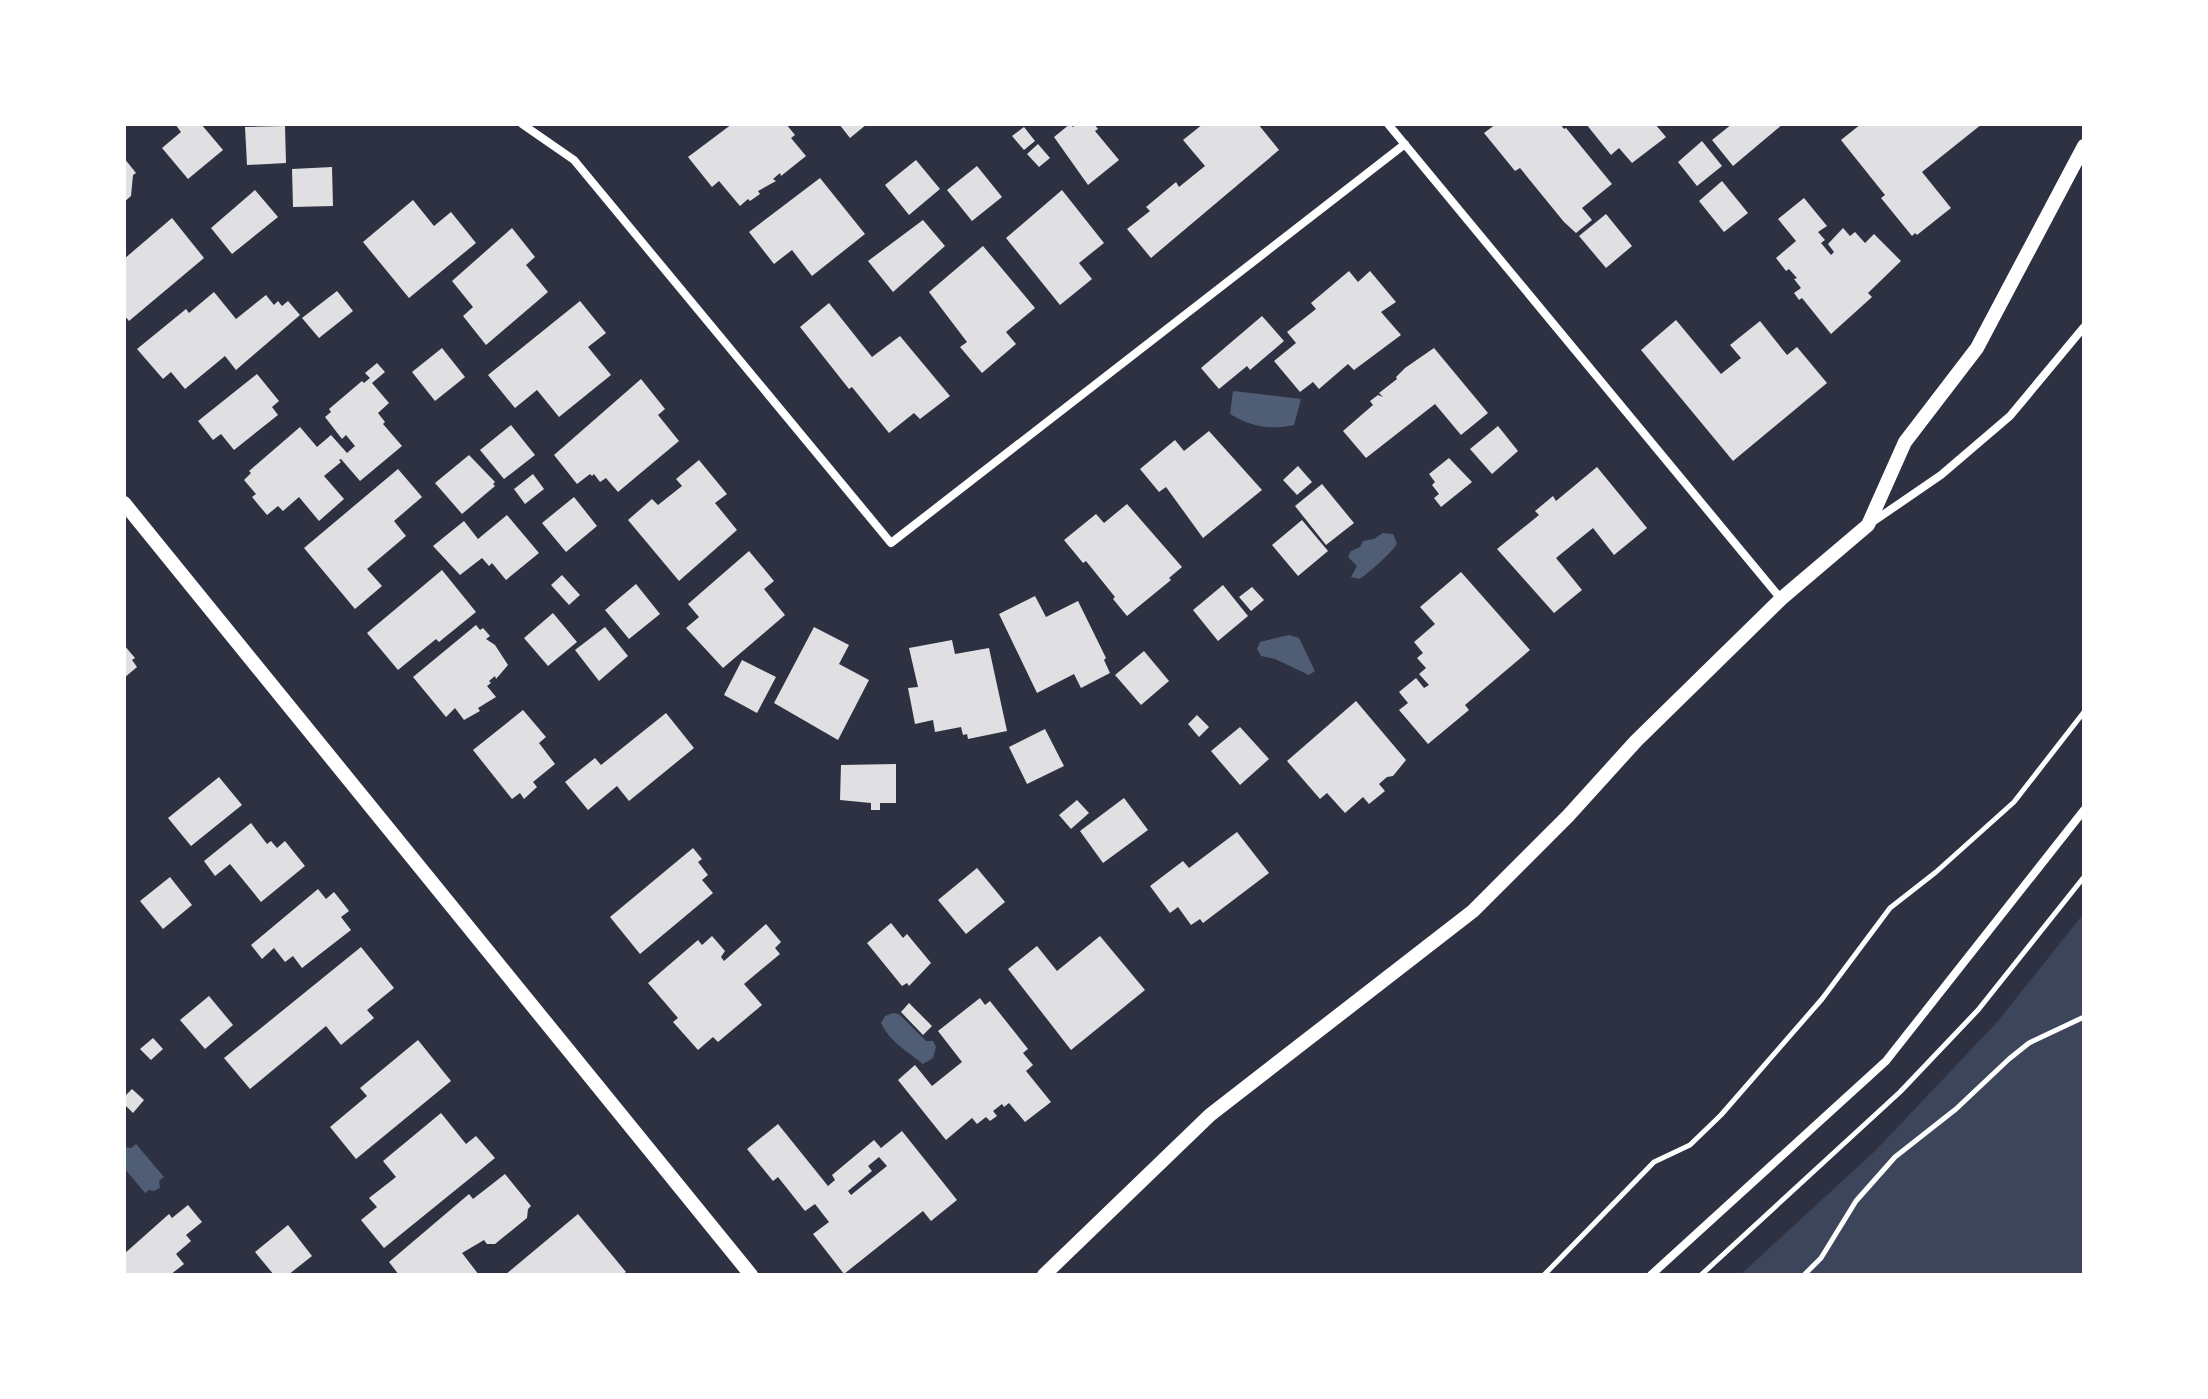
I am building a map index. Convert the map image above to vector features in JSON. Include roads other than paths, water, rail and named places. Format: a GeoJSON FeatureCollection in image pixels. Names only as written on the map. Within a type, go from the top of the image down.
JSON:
{"type":"FeatureCollection","features":[{"type":"Feature","properties":{"kind":"street"},"geometry":{"type":"LineString","coordinates":[[522,124],[574,160],[891,543],[1405,144]]}},
{"type":"Feature","properties":{"kind":"street"},"geometry":{"type":"LineString","coordinates":[[1388,124],[1781,599]]}},
{"type":"Feature","properties":{"kind":"street"},"geometry":{"type":"LineString","coordinates":[[1868,525],[1905,442],[1977,348],[2084,146]]}},
{"type":"Feature","properties":{"kind":"street"},"geometry":{"type":"LineString","coordinates":[[1044,1275],[1210,1115],[1473,911],[1568,816],[1636,741],[1781,599],[1868,525],[1941,475],[2010,416],[2084,327]]}},
{"type":"Feature","properties":{"kind":"street"},"geometry":{"type":"LineString","coordinates":[[124,503],[751,1275]]}},
{"type":"Feature","properties":{"kind":"street"},"geometry":{"type":"LineString","coordinates":[[1651,1275],[1886,1061],[2084,810]]}}]}
